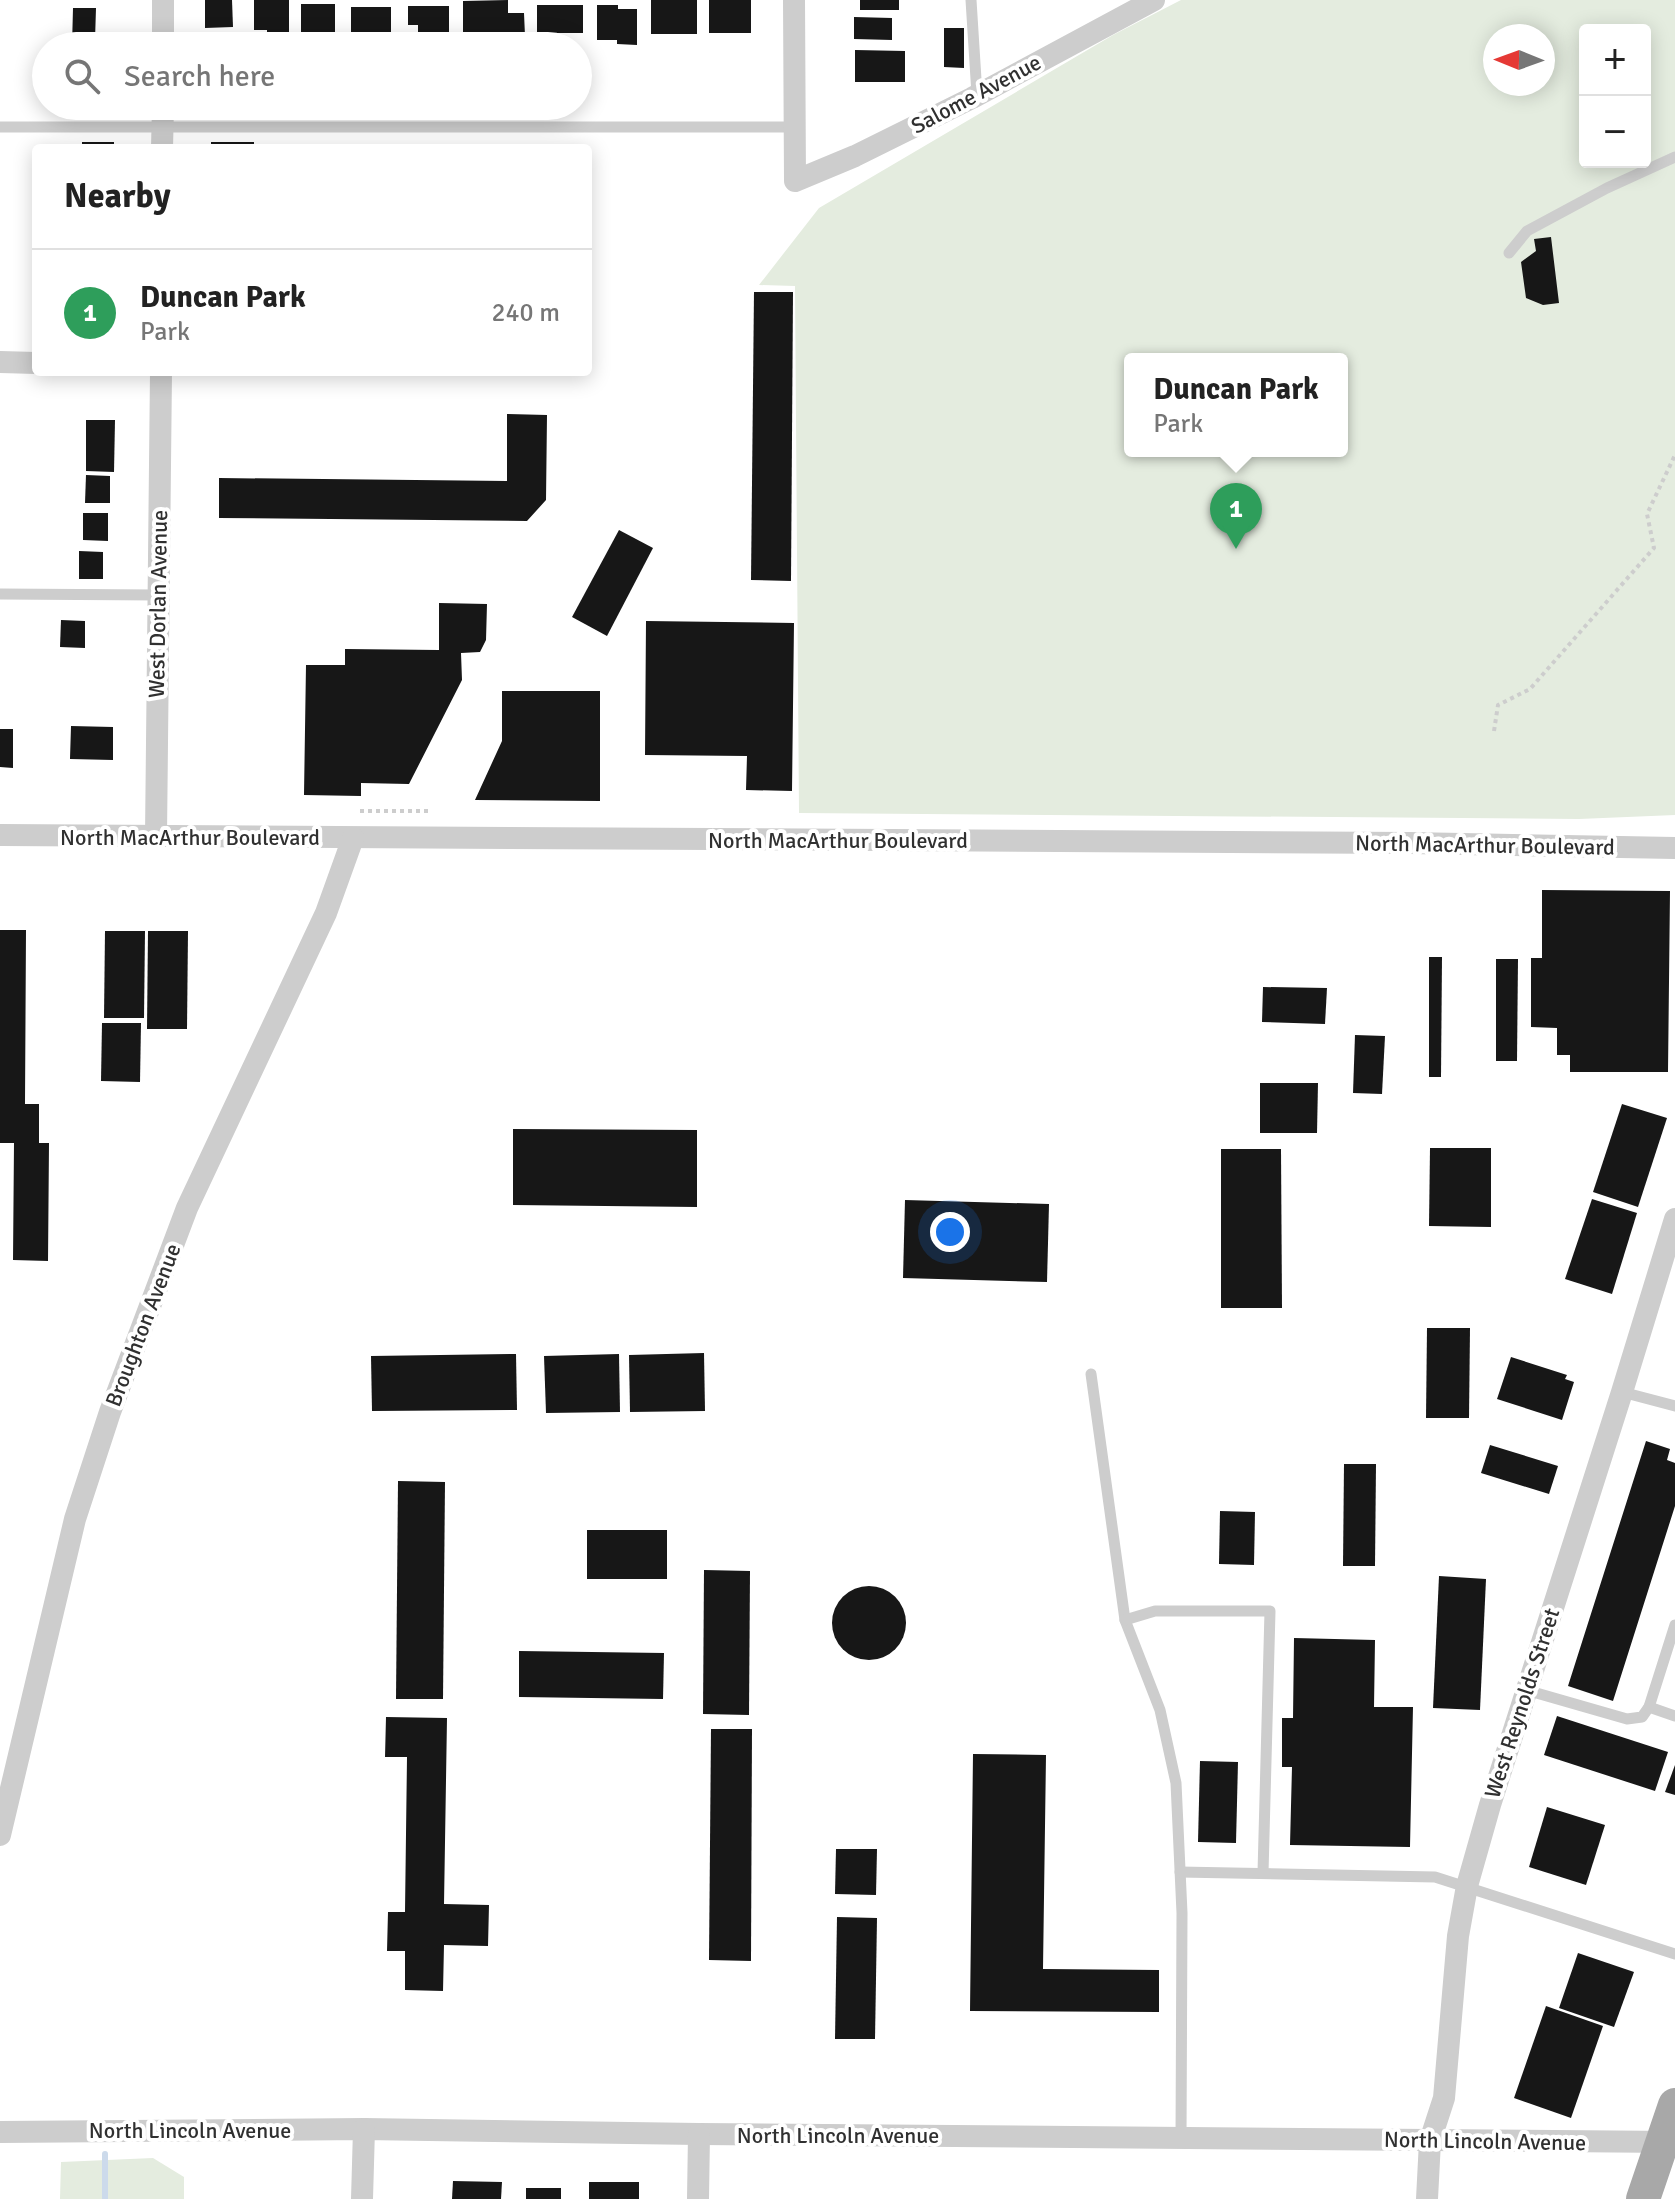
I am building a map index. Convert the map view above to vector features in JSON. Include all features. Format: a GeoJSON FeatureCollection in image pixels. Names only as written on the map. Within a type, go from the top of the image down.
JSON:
{"type":"FeatureCollection","features":[{"type":"Feature","properties":{"kind":"main road"},"geometry":{"type":"LineString","coordinates":[[1643,2199],[1668,2142],[1675,2105]]}},
{"type":"Feature","properties":{"kind":"street"},"geometry":{"type":"LineString","coordinates":[[163,0],[163,32]]}},
{"type":"Feature","properties":{"kind":"street"},"geometry":{"type":"LineString","coordinates":[[794,0],[795,127]]}},
{"type":"Feature","properties":{"kind":"street","name":"Salome Avenue"},"geometry":{"type":"LineString","coordinates":[[795,127],[795,181],[855,156],[977,95],[1132,5],[1154,0]]}},
{"type":"Feature","properties":{"kind":"street"},"geometry":{"type":"LineString","coordinates":[[0,362],[32,363]]}},
{"type":"Feature","properties":{"kind":"street","name":"West Dorlan Avenue"},"geometry":{"type":"LineString","coordinates":[[156,836],[161,376]]}},
{"type":"Feature","properties":{"kind":"street","name":"North MacArthur Boulevard"},"geometry":{"type":"LineString","coordinates":[[0,835],[1410,843],[1675,848]]}},
{"type":"Feature","properties":{"kind":"street","name":"Broughton Avenue"},"geometry":{"type":"LineString","coordinates":[[0,1835],[75,1519],[110,1412],[187,1208],[326,913],[353,838]]}},
{"type":"Feature","properties":{"kind":"street","name":"West Reynolds Street"},"geometry":{"type":"LineString","coordinates":[[1427,2199],[1430,2141],[1444,2098],[1458,1936],[1467,1886],[1675,1219]]}},
{"type":"Feature","properties":{"kind":"street","name":"North Lincoln Avenue"},"geometry":{"type":"LineString","coordinates":[[4,2128],[1668,2142]]}},
{"type":"Feature","properties":{"kind":"street"},"geometry":{"type":"LineString","coordinates":[[362,2199],[364,2129]]}},
{"type":"Feature","properties":{"kind":"street"},"geometry":{"type":"LineString","coordinates":[[698,2199],[699,2134]]}},
{"type":"Feature","properties":{"kind":"lane"},"geometry":{"type":"LineString","coordinates":[[971,0],[977,95]]}},
{"type":"Feature","properties":{"kind":"lane"},"geometry":{"type":"LineString","coordinates":[[0,127],[795,127]]}},
{"type":"Feature","properties":{"kind":"lane"},"geometry":{"type":"LineString","coordinates":[[1509,253],[1527,231],[1607,188],[1675,157]]}},
{"type":"Feature","properties":{"kind":"lane"},"geometry":{"type":"LineString","coordinates":[[0,594],[158,595]]}},
{"type":"Feature","properties":{"kind":"lane"},"geometry":{"type":"LineString","coordinates":[[1091,1374],[1125,1620],[1160,1710],[1176,1783],[1180,1872],[1181,2138]]}},
{"type":"Feature","properties":{"kind":"lane"},"geometry":{"type":"LineString","coordinates":[[1622,1392],[1675,1406]]}},
{"type":"Feature","properties":{"kind":"lane"},"geometry":{"type":"LineString","coordinates":[[1125,1620],[1155,1611],[1270,1611],[1263,1873]]}},
{"type":"Feature","properties":{"kind":"lane"},"geometry":{"type":"LineString","coordinates":[[1526,1690],[1627,1719],[1642,1717],[1649,1707],[1675,1625]]}},
{"type":"Feature","properties":{"kind":"lane"},"geometry":{"type":"LineString","coordinates":[[1649,1707],[1675,1716]]}},
{"type":"Feature","properties":{"kind":"lane"},"geometry":{"type":"LineString","coordinates":[[1180,1872],[1435,1877],[1675,1954]]}},
{"type":"Feature","properties":{"kind":"path"},"geometry":{"type":"LineString","coordinates":[[1494,731],[1498,705],[1530,689],[1654,548],[1647,514],[1675,455]]}},
{"type":"Feature","properties":{"kind":"path"},"geometry":{"type":"LineString","coordinates":[[360,811],[432,811]]}},
{"type":"Feature","properties":{"kind":"shaded area"},"geometry":{"type":"Polygon","coordinates":[[[1181,0],[1675,0],[1675,815],[1579,819],[799,813],[795,286],[759,285],[819,208],[1113,35],[1181,0]]]}},
{"type":"Feature","properties":{"kind":"shaded area"},"geometry":{"type":"Polygon","coordinates":[[[153,2158],[184,2177],[184,2199],[60,2199],[61,2162],[153,2158]]]}},
{"type":"Feature","properties":{"kind":"building"},"geometry":{"type":"Polygon","coordinates":[[[205,0],[232,0],[233,27],[205,28],[205,0]]]}},
{"type":"Feature","properties":{"kind":"building"},"geometry":{"type":"Polygon","coordinates":[[[254,0],[289,0],[289,32],[254,30],[254,0]]]}},
{"type":"Feature","properties":{"kind":"building"},"geometry":{"type":"Polygon","coordinates":[[[508,0],[508,13],[524,13],[525,32],[463,32],[463,1],[508,0]]]}},
{"type":"Feature","properties":{"kind":"building"},"geometry":{"type":"Polygon","coordinates":[[[651,0],[697,0],[697,34],[651,34],[651,0]]]}},
{"type":"Feature","properties":{"kind":"building"},"geometry":{"type":"Polygon","coordinates":[[[709,0],[751,0],[751,33],[709,33],[709,0]]]}},
{"type":"Feature","properties":{"kind":"building"},"geometry":{"type":"Polygon","coordinates":[[[860,0],[899,0],[899,10],[860,10],[860,0]]]}},
{"type":"Feature","properties":{"kind":"building"},"geometry":{"type":"Polygon","coordinates":[[[301,4],[335,4],[335,32],[301,32],[301,4]]]}},
{"type":"Feature","properties":{"kind":"building"},"geometry":{"type":"Polygon","coordinates":[[[537,5],[583,5],[583,32],[537,32],[537,5]]]}},
{"type":"Feature","properties":{"kind":"building"},"geometry":{"type":"Polygon","coordinates":[[[597,5],[637,9],[637,45],[617,44],[617,40],[597,40],[597,5]]]}},
{"type":"Feature","properties":{"kind":"building"},"geometry":{"type":"Polygon","coordinates":[[[408,6],[449,6],[449,32],[418,32],[418,25],[408,25],[408,6]]]}},
{"type":"Feature","properties":{"kind":"building"},"geometry":{"type":"Polygon","coordinates":[[[351,7],[391,7],[391,32],[351,32],[351,7]]]}},
{"type":"Feature","properties":{"kind":"building"},"geometry":{"type":"Polygon","coordinates":[[[73,8],[96,8],[95,32],[72,32],[73,8]]]}},
{"type":"Feature","properties":{"kind":"building"},"geometry":{"type":"Polygon","coordinates":[[[854,17],[892,18],[892,40],[854,39],[854,17]]]}},
{"type":"Feature","properties":{"kind":"building"},"geometry":{"type":"Polygon","coordinates":[[[944,28],[964,28],[964,68],[944,67],[944,28]]]}},
{"type":"Feature","properties":{"kind":"building"},"geometry":{"type":"Polygon","coordinates":[[[855,50],[905,51],[905,82],[855,82],[855,50]]]}},
{"type":"Feature","properties":{"kind":"building"},"geometry":{"type":"Polygon","coordinates":[[[82,142],[114,142],[114,144],[82,142]]]}},
{"type":"Feature","properties":{"kind":"building"},"geometry":{"type":"Polygon","coordinates":[[[211,142],[254,142],[254,144],[211,142]]]}},
{"type":"Feature","properties":{"kind":"building"},"geometry":{"type":"Polygon","coordinates":[[[1551,237],[1559,303],[1543,305],[1526,298],[1521,262],[1536,251],[1534,239],[1551,237]]]}},
{"type":"Feature","properties":{"kind":"building"},"geometry":{"type":"Polygon","coordinates":[[[754,292],[793,292],[791,581],[751,580],[754,292]]]}},
{"type":"Feature","properties":{"kind":"building"},"geometry":{"type":"Polygon","coordinates":[[[507,414],[547,415],[546,500],[527,521],[219,518],[219,478],[507,481],[507,414]]]}},
{"type":"Feature","properties":{"kind":"building"},"geometry":{"type":"Polygon","coordinates":[[[86,420],[115,420],[114,472],[86,471],[86,420]]]}},
{"type":"Feature","properties":{"kind":"building"},"geometry":{"type":"Polygon","coordinates":[[[86,475],[110,476],[110,503],[85,503],[86,475]]]}},
{"type":"Feature","properties":{"kind":"building"},"geometry":{"type":"Polygon","coordinates":[[[83,513],[108,513],[108,541],[83,540],[83,513]]]}},
{"type":"Feature","properties":{"kind":"building"},"geometry":{"type":"Polygon","coordinates":[[[619,530],[653,548],[607,636],[572,617],[619,530]]]}},
{"type":"Feature","properties":{"kind":"building"},"geometry":{"type":"Polygon","coordinates":[[[79,551],[103,552],[103,579],[79,579],[79,551]]]}},
{"type":"Feature","properties":{"kind":"building"},"geometry":{"type":"Polygon","coordinates":[[[439,603],[487,604],[486,640],[480,652],[461,653],[462,680],[409,784],[361,783],[361,796],[304,795],[306,665],[345,665],[345,649],[439,650],[439,603]]]}},
{"type":"Feature","properties":{"kind":"building"},"geometry":{"type":"Polygon","coordinates":[[[61,620],[85,621],[85,648],[60,647],[61,620]]]}},
{"type":"Feature","properties":{"kind":"building"},"geometry":{"type":"Polygon","coordinates":[[[646,621],[794,623],[792,791],[746,790],[747,756],[645,755],[646,621]]]}},
{"type":"Feature","properties":{"kind":"building"},"geometry":{"type":"Polygon","coordinates":[[[502,691],[600,691],[600,801],[475,800],[502,741],[502,691]]]}},
{"type":"Feature","properties":{"kind":"building"},"geometry":{"type":"Polygon","coordinates":[[[71,726],[113,727],[113,760],[70,759],[71,726]]]}},
{"type":"Feature","properties":{"kind":"building"},"geometry":{"type":"Polygon","coordinates":[[[0,729],[13,729],[13,768],[0,767],[0,729]]]}},
{"type":"Feature","properties":{"kind":"building"},"geometry":{"type":"Polygon","coordinates":[[[1542,890],[1670,891],[1668,1072],[1570,1072],[1570,1055],[1557,1055],[1557,1028],[1531,1027],[1531,958],[1542,958],[1542,890]]]}},
{"type":"Feature","properties":{"kind":"building"},"geometry":{"type":"Polygon","coordinates":[[[0,930],[26,930],[25,1104],[39,1104],[39,1143],[49,1143],[48,1261],[13,1260],[14,1143],[0,1143],[0,930]]]}},
{"type":"Feature","properties":{"kind":"building"},"geometry":{"type":"Polygon","coordinates":[[[105,931],[145,931],[144,1018],[104,1018],[105,931]]]}},
{"type":"Feature","properties":{"kind":"building"},"geometry":{"type":"Polygon","coordinates":[[[148,931],[188,931],[187,1029],[147,1029],[148,931]]]}},
{"type":"Feature","properties":{"kind":"building"},"geometry":{"type":"Polygon","coordinates":[[[1429,957],[1442,957],[1441,1077],[1429,1077],[1429,957]]]}},
{"type":"Feature","properties":{"kind":"building"},"geometry":{"type":"Polygon","coordinates":[[[1496,959],[1518,959],[1517,1061],[1496,1061],[1496,959]]]}},
{"type":"Feature","properties":{"kind":"building"},"geometry":{"type":"Polygon","coordinates":[[[1263,987],[1327,988],[1325,1024],[1262,1022],[1263,987]]]}},
{"type":"Feature","properties":{"kind":"building"},"geometry":{"type":"Polygon","coordinates":[[[102,1023],[141,1023],[140,1082],[101,1081],[102,1023]]]}},
{"type":"Feature","properties":{"kind":"building"},"geometry":{"type":"Polygon","coordinates":[[[1355,1035],[1385,1036],[1382,1094],[1353,1093],[1355,1035]]]}},
{"type":"Feature","properties":{"kind":"building"},"geometry":{"type":"Polygon","coordinates":[[[1260,1083],[1318,1083],[1317,1133],[1260,1133],[1260,1083]]]}},
{"type":"Feature","properties":{"kind":"building"},"geometry":{"type":"Polygon","coordinates":[[[1622,1104],[1667,1118],[1638,1207],[1593,1192],[1622,1104]]]}},
{"type":"Feature","properties":{"kind":"building"},"geometry":{"type":"Polygon","coordinates":[[[513,1129],[697,1130],[697,1207],[513,1205],[513,1129]]]}},
{"type":"Feature","properties":{"kind":"building"},"geometry":{"type":"Polygon","coordinates":[[[1430,1148],[1491,1148],[1491,1227],[1429,1226],[1430,1148]]]}},
{"type":"Feature","properties":{"kind":"building"},"geometry":{"type":"Polygon","coordinates":[[[1221,1149],[1281,1149],[1282,1308],[1221,1308],[1221,1149]]]}},
{"type":"Feature","properties":{"kind":"building"},"geometry":{"type":"Polygon","coordinates":[[[1592,1199],[1637,1213],[1612,1294],[1565,1279],[1592,1199]]]}},
{"type":"Feature","properties":{"kind":"building"},"geometry":{"type":"Polygon","coordinates":[[[905,1200],[1049,1204],[1047,1282],[903,1278],[905,1200]]]}},
{"type":"Feature","properties":{"kind":"building"},"geometry":{"type":"Polygon","coordinates":[[[1427,1328],[1470,1328],[1469,1418],[1426,1418],[1427,1328]]]}},
{"type":"Feature","properties":{"kind":"building"},"geometry":{"type":"Polygon","coordinates":[[[704,1353],[705,1411],[630,1412],[629,1355],[704,1353]]]}},
{"type":"Feature","properties":{"kind":"building"},"geometry":{"type":"Polygon","coordinates":[[[516,1354],[517,1410],[372,1411],[371,1356],[516,1354]]]}},
{"type":"Feature","properties":{"kind":"building"},"geometry":{"type":"Polygon","coordinates":[[[619,1354],[620,1412],[546,1413],[544,1356],[619,1354]]]}},
{"type":"Feature","properties":{"kind":"building"},"geometry":{"type":"Polygon","coordinates":[[[1511,1357],[1567,1375],[1565,1379],[1574,1382],[1562,1420],[1497,1399],[1511,1357]]]}},
{"type":"Feature","properties":{"kind":"building"},"geometry":{"type":"Polygon","coordinates":[[[1646,1441],[1670,1449],[1667,1460],[1675,1463],[1675,1506],[1613,1701],[1568,1686],[1646,1441]]]}},
{"type":"Feature","properties":{"kind":"building"},"geometry":{"type":"Polygon","coordinates":[[[1490,1445],[1558,1466],[1549,1494],[1481,1473],[1490,1445]]]}},
{"type":"Feature","properties":{"kind":"building"},"geometry":{"type":"Polygon","coordinates":[[[1344,1464],[1376,1464],[1375,1566],[1343,1566],[1344,1464]]]}},
{"type":"Feature","properties":{"kind":"building"},"geometry":{"type":"Polygon","coordinates":[[[398,1481],[445,1482],[443,1699],[396,1699],[398,1481]]]}},
{"type":"Feature","properties":{"kind":"building"},"geometry":{"type":"Polygon","coordinates":[[[1220,1511],[1255,1512],[1254,1565],[1219,1564],[1220,1511]]]}},
{"type":"Feature","properties":{"kind":"building"},"geometry":{"type":"Polygon","coordinates":[[[587,1530],[667,1530],[667,1579],[587,1579],[587,1530]]]}},
{"type":"Feature","properties":{"kind":"building"},"geometry":{"type":"Polygon","coordinates":[[[704,1570],[750,1571],[749,1715],[703,1714],[704,1570]]]}},
{"type":"Feature","properties":{"kind":"building"},"geometry":{"type":"Polygon","coordinates":[[[1439,1576],[1486,1579],[1480,1710],[1433,1708],[1439,1576]]]}},
{"type":"Feature","properties":{"kind":"building"},"geometry":{"type":"Polygon","coordinates":[[[869,1586],[890,1592],[900,1602],[906,1623],[900,1644],[890,1654],[869,1660],[848,1654],[838,1644],[832,1623],[838,1602],[848,1592],[869,1586]]]}},
{"type":"Feature","properties":{"kind":"building"},"geometry":{"type":"Polygon","coordinates":[[[1294,1638],[1375,1640],[1374,1707],[1413,1707],[1410,1847],[1290,1845],[1292,1767],[1282,1767],[1282,1718],[1293,1718],[1294,1638]]]}},
{"type":"Feature","properties":{"kind":"building"},"geometry":{"type":"Polygon","coordinates":[[[519,1651],[664,1653],[663,1699],[519,1697],[519,1651]]]}},
{"type":"Feature","properties":{"kind":"building"},"geometry":{"type":"Polygon","coordinates":[[[1557,1716],[1668,1752],[1655,1791],[1544,1755],[1557,1716]]]}},
{"type":"Feature","properties":{"kind":"building"},"geometry":{"type":"Polygon","coordinates":[[[386,1717],[447,1718],[444,1904],[489,1905],[488,1946],[444,1945],[443,1991],[405,1990],[405,1951],[387,1951],[388,1912],[405,1912],[407,1757],[385,1757],[386,1717]]]}},
{"type":"Feature","properties":{"kind":"building"},"geometry":{"type":"Polygon","coordinates":[[[711,1729],[752,1729],[751,1961],[709,1960],[711,1729]]]}},
{"type":"Feature","properties":{"kind":"building"},"geometry":{"type":"Polygon","coordinates":[[[973,1754],[1046,1755],[1043,1969],[1159,1970],[1159,2012],[970,2011],[973,1754]]]}},
{"type":"Feature","properties":{"kind":"building"},"geometry":{"type":"Polygon","coordinates":[[[1200,1761],[1238,1762],[1236,1843],[1198,1842],[1200,1761]]]}},
{"type":"Feature","properties":{"kind":"building"},"geometry":{"type":"Polygon","coordinates":[[[1675,1765],[1675,1795],[1665,1792],[1675,1765]]]}},
{"type":"Feature","properties":{"kind":"building"},"geometry":{"type":"Polygon","coordinates":[[[1547,1807],[1605,1825],[1586,1885],[1529,1867],[1547,1807]]]}},
{"type":"Feature","properties":{"kind":"building"},"geometry":{"type":"Polygon","coordinates":[[[836,1849],[877,1849],[876,1895],[835,1894],[836,1849]]]}},
{"type":"Feature","properties":{"kind":"building"},"geometry":{"type":"Polygon","coordinates":[[[837,1917],[877,1918],[875,2039],[835,2039],[837,1917]]]}},
{"type":"Feature","properties":{"kind":"building"},"geometry":{"type":"Polygon","coordinates":[[[1578,1953],[1634,1972],[1614,2027],[1559,2008],[1578,1953]]]}},
{"type":"Feature","properties":{"kind":"building"},"geometry":{"type":"Polygon","coordinates":[[[1546,2006],[1603,2026],[1571,2118],[1514,2098],[1546,2006]]]}},
{"type":"Feature","properties":{"kind":"building"},"geometry":{"type":"Polygon","coordinates":[[[453,2181],[502,2182],[501,2199],[452,2199],[453,2181]]]}},
{"type":"Feature","properties":{"kind":"building"},"geometry":{"type":"Polygon","coordinates":[[[589,2182],[639,2182],[639,2199],[589,2199],[589,2182]]]}},
{"type":"Feature","properties":{"kind":"building"},"geometry":{"type":"Polygon","coordinates":[[[526,2188],[561,2188],[561,2199],[526,2199],[526,2188]]]}},
{"type":"Feature","properties":{"kind":"waterway"},"geometry":{"type":"LineString","coordinates":[[105,2154],[105,2199]]}},
{"type":"Feature","properties":{"kind":"place","name":"Duncan Park"},"geometry":{"type":"Point","coordinates":[1236,549]}}]}
